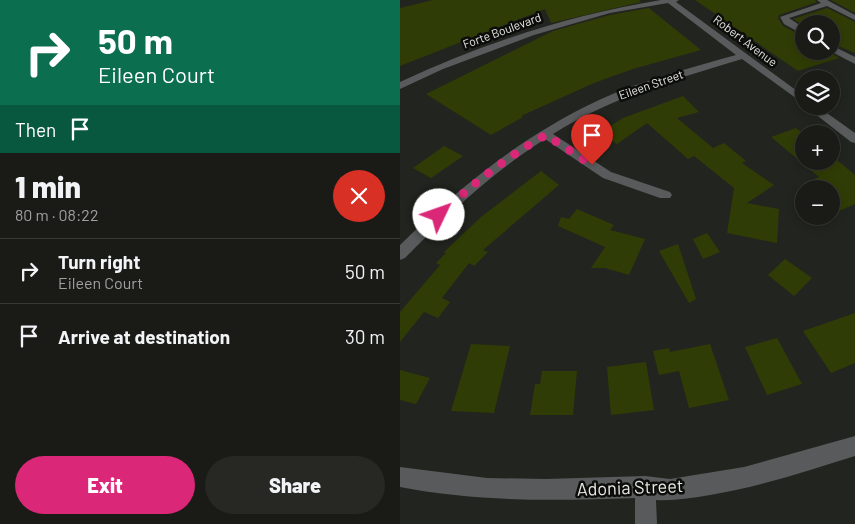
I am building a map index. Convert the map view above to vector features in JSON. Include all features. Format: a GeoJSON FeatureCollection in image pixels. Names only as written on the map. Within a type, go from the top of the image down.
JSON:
{"type":"FeatureCollection","features":[{"type":"Feature","properties":{"kind":"street","name":"Robert Avenue"},"geometry":{"type":"LineString","coordinates":[[673,1],[795,94]]}},
{"type":"Feature","properties":{"kind":"street","name":"Forte Boulevard"},"geometry":{"type":"LineString","coordinates":[[400,86],[440,66],[496,44],[548,27],[609,11],[673,1]]}},
{"type":"Feature","properties":{"kind":"street"},"geometry":{"type":"LineString","coordinates":[[795,27],[787,22],[784,17],[824,2],[855,18]]}},
{"type":"Feature","properties":{"kind":"street"},"geometry":{"type":"LineString","coordinates":[[840,53],[855,61]]}},
{"type":"Feature","properties":{"kind":"street","name":"Eileen Street"},"geometry":{"type":"LineString","coordinates":[[400,254],[425,228],[468,189],[524,147],[586,110],[638,88],[743,56]]}},
{"type":"Feature","properties":{"kind":"street"},"geometry":{"type":"LineString","coordinates":[[822,115],[855,139]]}},
{"type":"Feature","properties":{"kind":"street"},"geometry":{"type":"LineString","coordinates":[[546,135],[607,175],[665,195]]}},
{"type":"Feature","properties":{"kind":"street","name":"Adonia Street"},"geometry":{"type":"LineString","coordinates":[[400,477],[426,482],[544,491],[645,487],[674,490],[777,471],[855,446]]}},
{"type":"Feature","properties":{"kind":"street"},"geometry":{"type":"LineString","coordinates":[[645,487],[646,524]]}},
{"type":"Feature","properties":{"kind":"building"},"geometry":{"type":"Polygon","coordinates":[[[433,0],[639,0],[641,2],[551,23],[545,9],[400,66],[400,8],[433,0]]]}},
{"type":"Feature","properties":{"kind":"building"},"geometry":{"type":"Polygon","coordinates":[[[695,0],[815,0],[817,2],[779,15],[778,18],[783,26],[795,32],[795,60],[833,60],[797,70],[695,0]]]}},
{"type":"Feature","properties":{"kind":"building"},"geometry":{"type":"Polygon","coordinates":[[[831,0],[855,0],[855,13],[831,0]]]}},
{"type":"Feature","properties":{"kind":"building"},"geometry":{"type":"Polygon","coordinates":[[[649,8],[701,50],[633,69],[594,83],[521,116],[523,117],[491,135],[426,94],[553,31],[610,15],[649,8]]]}},
{"type":"Feature","properties":{"kind":"building"},"geometry":{"type":"Polygon","coordinates":[[[827,8],[855,22],[855,53],[840,47],[840,15],[805,15],[827,8]]]}},
{"type":"Feature","properties":{"kind":"building"},"geometry":{"type":"Polygon","coordinates":[[[683,96],[699,112],[677,118],[713,148],[724,143],[746,161],[742,163],[774,185],[747,203],[779,209],[777,243],[727,233],[734,188],[694,156],[688,159],[647,123],[617,144],[599,133],[623,118],[683,96]]]}},
{"type":"Feature","properties":{"kind":"building"},"geometry":{"type":"Polygon","coordinates":[[[795,128],[795,157],[771,137],[795,128]]]}},
{"type":"Feature","properties":{"kind":"building"},"geometry":{"type":"Polygon","coordinates":[[[444,146],[463,156],[431,178],[413,168],[444,146]]]}},
{"type":"Feature","properties":{"kind":"building"},"geometry":{"type":"Polygon","coordinates":[[[840,162],[855,175],[855,204],[840,211],[840,180],[813,180],[819,177],[811,170],[840,170],[840,162]]]}},
{"type":"Feature","properties":{"kind":"building"},"geometry":{"type":"Polygon","coordinates":[[[541,171],[559,185],[483,250],[488,252],[474,266],[469,263],[442,298],[450,302],[438,318],[424,312],[400,342],[400,312],[440,265],[436,263],[446,253],[444,252],[481,217],[541,171]]]}},
{"type":"Feature","properties":{"kind":"building"},"geometry":{"type":"Polygon","coordinates":[[[577,209],[614,225],[610,230],[645,239],[629,275],[605,268],[591,268],[605,247],[558,226],[561,217],[569,219],[577,209]]]}},
{"type":"Feature","properties":{"kind":"building"},"geometry":{"type":"Polygon","coordinates":[[[707,233],[720,252],[703,259],[693,239],[707,233]]]}},
{"type":"Feature","properties":{"kind":"building"},"geometry":{"type":"Polygon","coordinates":[[[678,244],[696,299],[689,303],[659,251],[678,244]]]}},
{"type":"Feature","properties":{"kind":"building"},"geometry":{"type":"Polygon","coordinates":[[[785,259],[812,278],[794,296],[768,275],[785,259]]]}},
{"type":"Feature","properties":{"kind":"building"},"geometry":{"type":"Polygon","coordinates":[[[855,313],[855,363],[831,373],[803,331],[855,313]]]}},
{"type":"Feature","properties":{"kind":"building"},"geometry":{"type":"Polygon","coordinates":[[[777,338],[802,384],[767,395],[745,347],[777,338]]]}},
{"type":"Feature","properties":{"kind":"building"},"geometry":{"type":"Polygon","coordinates":[[[471,344],[510,346],[494,413],[451,411],[471,344]]]}},
{"type":"Feature","properties":{"kind":"building"},"geometry":{"type":"Polygon","coordinates":[[[710,344],[729,400],[689,408],[679,371],[659,375],[653,351],[669,348],[670,352],[710,344]]]}},
{"type":"Feature","properties":{"kind":"building"},"geometry":{"type":"Polygon","coordinates":[[[646,362],[654,410],[611,415],[607,367],[646,362]]]}},
{"type":"Feature","properties":{"kind":"building"},"geometry":{"type":"Polygon","coordinates":[[[400,370],[430,378],[416,404],[400,400],[400,370]]]}},
{"type":"Feature","properties":{"kind":"building"},"geometry":{"type":"Polygon","coordinates":[[[542,371],[577,371],[573,415],[530,415],[535,384],[540,384],[542,371]]]}},
{"type":"Feature","properties":{"kind":"route"},"geometry":{"type":"LineString","coordinates":[[439,215],[497,166],[524,147],[546,135],[592,165]]}}]}
